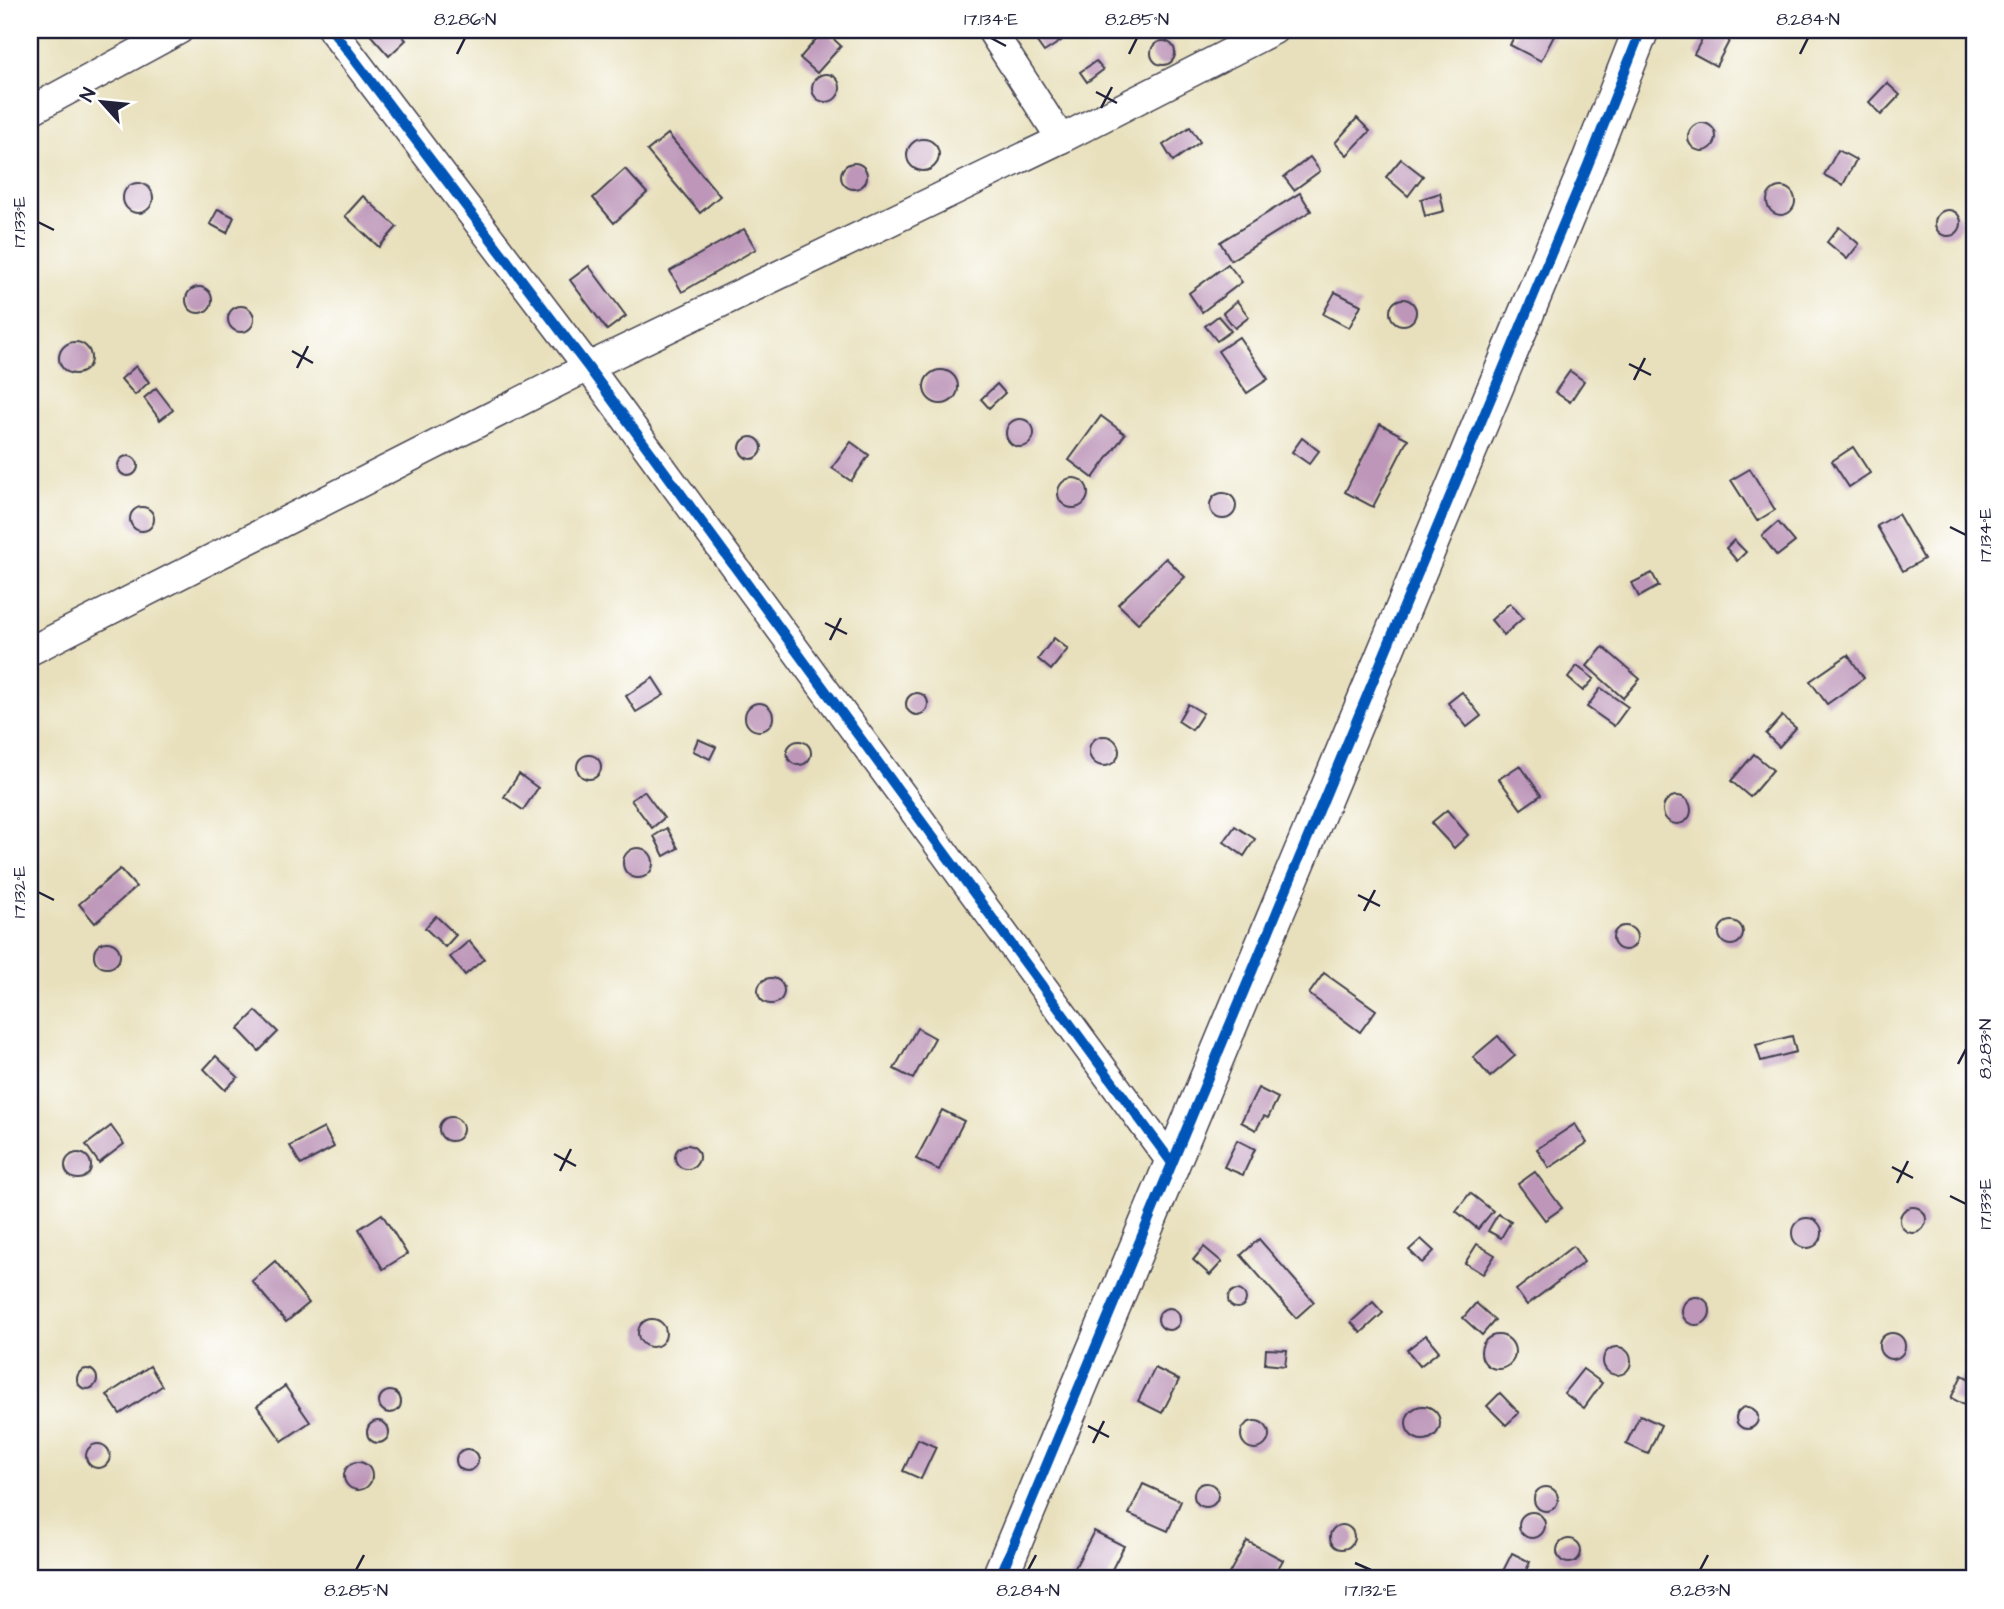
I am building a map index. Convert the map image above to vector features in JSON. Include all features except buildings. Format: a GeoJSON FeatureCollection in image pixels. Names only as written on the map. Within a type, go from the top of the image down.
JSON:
{"type":"FeatureCollection","features":[{"type":"Feature","properties":{"kind":"street"},"geometry":{"type":"LineString","coordinates":[[30,111],[179,30]]}},
{"type":"Feature","properties":{"kind":"street"},"geometry":{"type":"LineString","coordinates":[[332,30],[588,367],[1172,1163]]}},
{"type":"Feature","properties":{"kind":"street"},"geometry":{"type":"LineString","coordinates":[[991,30],[1061,139]]}},
{"type":"Feature","properties":{"kind":"street"},"geometry":{"type":"LineString","coordinates":[[30,651],[588,367],[1061,139],[1274,30]]}},
{"type":"Feature","properties":{"kind":"street"},"geometry":{"type":"LineString","coordinates":[[999,1579],[1583,178],[1641,30]]}},
{"type":"Feature","properties":{"kind":"cycle path"},"geometry":{"type":"LineString","coordinates":[[332,30],[588,367],[1172,1163]]}},
{"type":"Feature","properties":{"kind":"cycle path"},"geometry":{"type":"LineString","coordinates":[[999,1579],[1588,165],[1641,30]]}}]}
